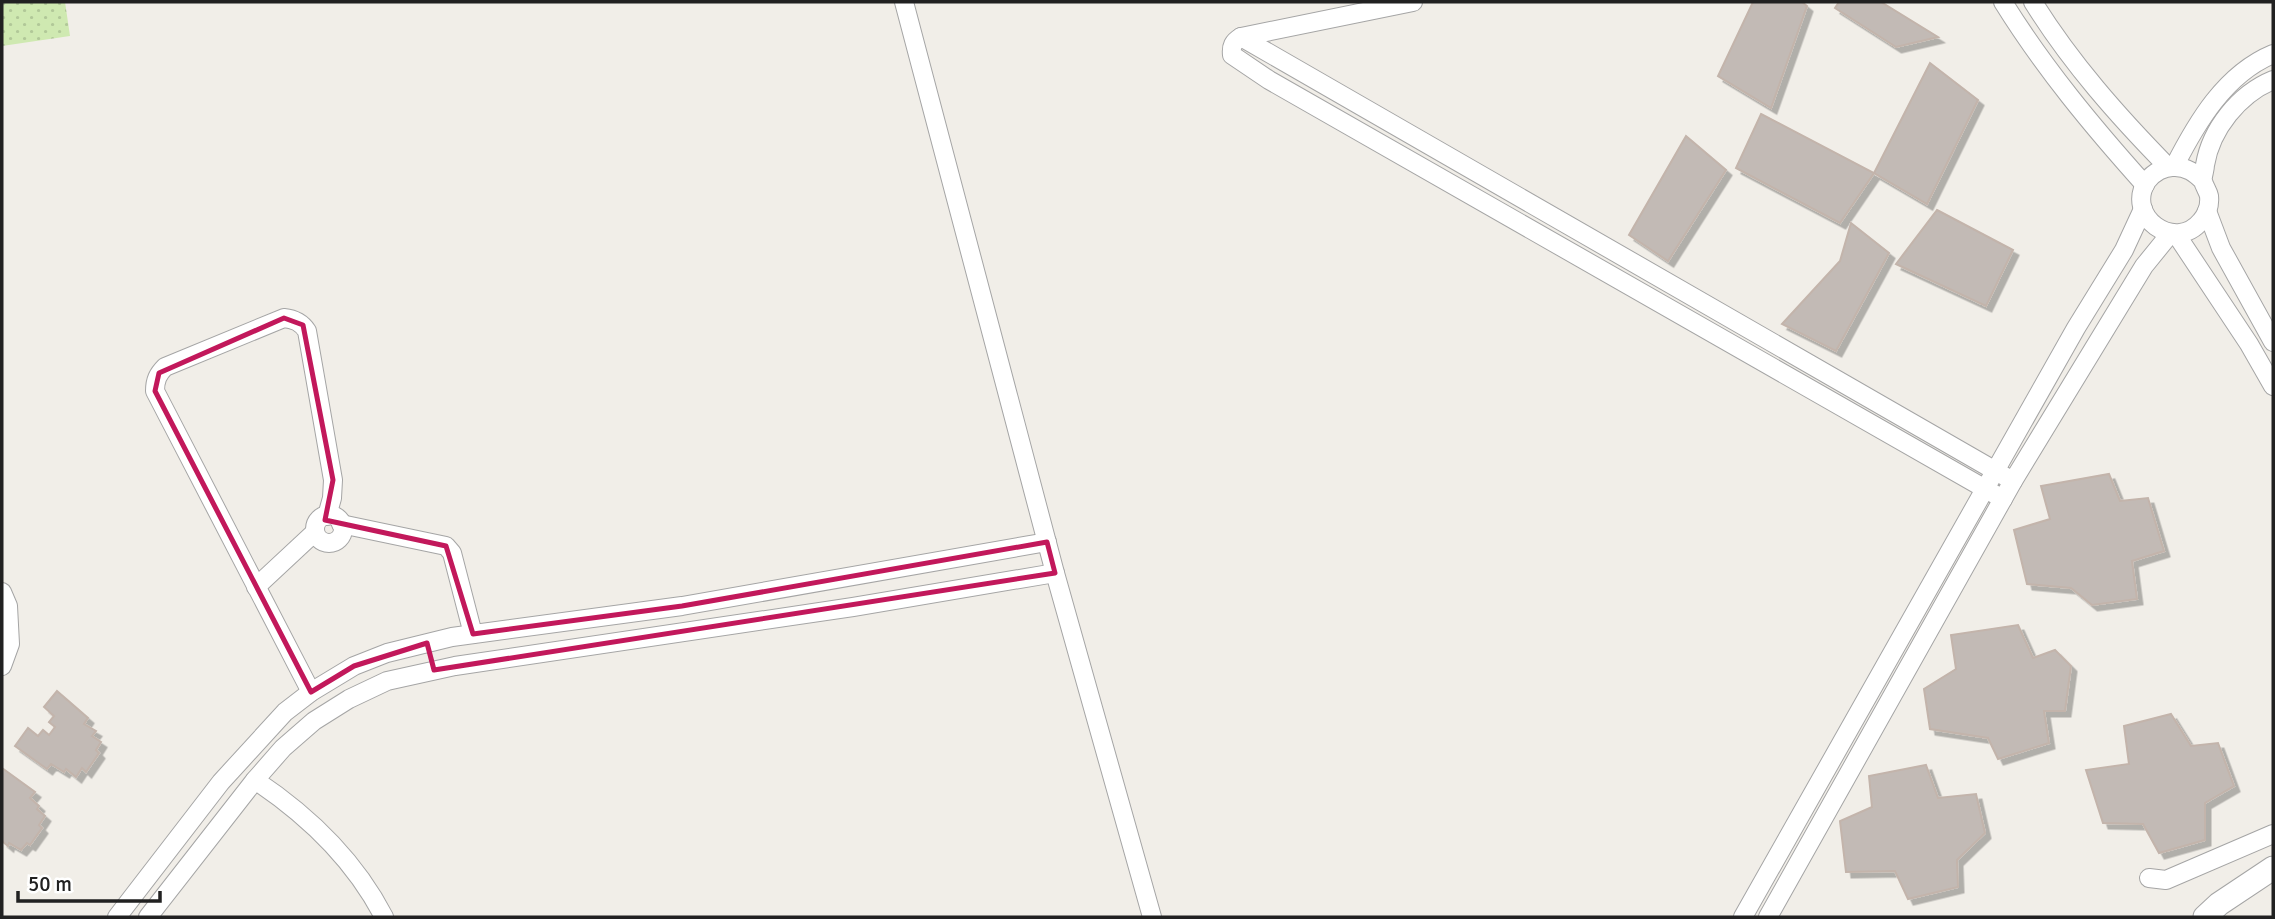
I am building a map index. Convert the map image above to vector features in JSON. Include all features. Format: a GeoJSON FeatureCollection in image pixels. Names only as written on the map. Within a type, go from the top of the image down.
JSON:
{"type":"FeatureCollection","features":[{"type":"Feature","properties":{"kind":"street"},"geometry":{"type":"LineString","coordinates":[[904,2],[1055,573],[1152,917]]}},
{"type":"Feature","properties":{"kind":"street"},"geometry":{"type":"LineString","coordinates":[[1413,2],[1241,37],[1231,48],[1233,55],[1259,74],[2003,499]]}},
{"type":"Feature","properties":{"kind":"street"},"geometry":{"type":"LineString","coordinates":[[2003,2],[2028,42],[2071,100],[2145,185]]}},
{"type":"Feature","properties":{"kind":"street"},"geometry":{"type":"LineString","coordinates":[[2033,2],[2093,87],[2171,167]]}},
{"type":"Feature","properties":{"kind":"street"},"geometry":{"type":"LineString","coordinates":[[1241,37],[2013,481]]}},
{"type":"Feature","properties":{"kind":"street"},"geometry":{"type":"LineString","coordinates":[[2171,167],[2225,87],[2246,69],[2273,54]]}},
{"type":"Feature","properties":{"kind":"street"},"geometry":{"type":"LineString","coordinates":[[2273,80],[2248,95],[2230,112],[2216,133],[2207,156],[2203,181],[2208,195],[2207,211],[2221,248],[2273,342]]}},
{"type":"Feature","properties":{"kind":"street"},"geometry":{"type":"LineString","coordinates":[[2203,181],[2185,168],[2171,167],[2159,171],[2145,185],[2143,209],[2153,226],[2173,234],[2187,232],[2196,227],[2207,211]]}},
{"type":"Feature","properties":{"kind":"street"},"geometry":{"type":"LineString","coordinates":[[1743,917],[1984,488],[2124,250],[2143,209]]}},
{"type":"Feature","properties":{"kind":"street"},"geometry":{"type":"LineString","coordinates":[[2173,234],[2249,344],[2273,386]]}},
{"type":"Feature","properties":{"kind":"street"},"geometry":{"type":"LineString","coordinates":[[1768,917],[2013,481],[2144,267],[2173,234]]}},
{"type":"Feature","properties":{"kind":"street"},"geometry":{"type":"LineString","coordinates":[[311,692],[155,391],[159,373],[165,367],[284,318],[303,326],[307,331],[333,480],[334,520]]}},
{"type":"Feature","properties":{"kind":"street"},"geometry":{"type":"LineString","coordinates":[[256,587],[315,532],[317,521],[334,520],[446,546],[452,553],[473,634]]}},
{"type":"Feature","properties":{"kind":"street"},"geometry":{"type":"LineString","coordinates":[[117,917],[221,782],[285,712],[311,692],[387,653],[473,634],[682,606],[1047,542]]}},
{"type":"Feature","properties":{"kind":"street"},"geometry":{"type":"LineString","coordinates":[[148,917],[283,748],[314,721],[349,699],[387,681],[434,670],[853,607],[1055,573]]}},
{"type":"Feature","properties":{"kind":"street"},"geometry":{"type":"LineString","coordinates":[[2,592],[8,606],[10,643],[2,666]]}},
{"type":"Feature","properties":{"kind":"street"},"geometry":{"type":"LineString","coordinates":[[427,643],[434,670]]}},
{"type":"Feature","properties":{"kind":"street"},"geometry":{"type":"LineString","coordinates":[[255,780],[290,804],[323,832],[351,864],[384,917]]}},
{"type":"Feature","properties":{"kind":"street"},"geometry":{"type":"LineString","coordinates":[[2149,878],[2166,880],[2273,834]]}},
{"type":"Feature","properties":{"kind":"street"},"geometry":{"type":"LineString","coordinates":[[2204,917],[2273,868]]}},
{"type":"Feature","properties":{"kind":"highlighted area"},"geometry":{"type":"Polygon","coordinates":[[[284,318],[303,325],[333,480],[325,520],[446,546],[473,634],[682,606],[1047,542],[1055,573],[434,670],[427,643],[354,666],[311,692],[155,391],[159,373],[284,318]]]}},
{"type":"Feature","properties":{"kind":"green space"},"geometry":{"type":"Polygon","coordinates":[[[2,2],[65,2],[70,36],[2,46],[2,2]]]}},
{"type":"Feature","properties":{"kind":"building"},"geometry":{"type":"Polygon","coordinates":[[[1753,2],[1802,2],[1807,6],[1771,108],[1718,76],[1753,2]]]}},
{"type":"Feature","properties":{"kind":"building"},"geometry":{"type":"Polygon","coordinates":[[[1839,2],[1881,2],[1938,37],[1896,47],[1835,8],[1839,2]]]}},
{"type":"Feature","properties":{"kind":"building"},"geometry":{"type":"Polygon","coordinates":[[[1930,63],[1978,100],[1927,204],[1874,173],[1930,63]]]}},
{"type":"Feature","properties":{"kind":"building"},"geometry":{"type":"Polygon","coordinates":[[[1761,114],[1874,173],[1840,223],[1736,168],[1761,114]]]}},
{"type":"Feature","properties":{"kind":"building"},"geometry":{"type":"Polygon","coordinates":[[[1686,136],[1726,170],[1668,261],[1629,235],[1686,136]]]}},
{"type":"Feature","properties":{"kind":"building"},"geometry":{"type":"Polygon","coordinates":[[[1937,210],[2013,250],[1986,306],[1896,264],[1937,210]]]}},
{"type":"Feature","properties":{"kind":"building"},"geometry":{"type":"Polygon","coordinates":[[[1851,223],[1889,253],[1836,351],[1782,324],[1840,261],[1851,223]]]}},
{"type":"Feature","properties":{"kind":"building"},"geometry":{"type":"Polygon","coordinates":[[[2109,474],[2120,501],[2148,498],[2164,551],[2132,561],[2137,599],[2092,605],[2071,588],[2027,584],[2014,530],[2050,519],[2041,486],[2109,474]]]}},
{"type":"Feature","properties":{"kind":"building"},"geometry":{"type":"Polygon","coordinates":[[[2018,625],[2033,658],[2055,650],[2071,666],[2065,711],[2044,711],[2049,743],[1998,759],[1988,738],[1930,729],[1924,689],[1956,669],[1951,635],[2018,625]]]}},
{"type":"Feature","properties":{"kind":"building"},"geometry":{"type":"Polygon","coordinates":[[[57,691],[88,718],[84,724],[96,731],[92,736],[101,742],[96,750],[99,753],[86,772],[82,768],[76,777],[66,769],[64,772],[51,764],[47,769],[15,746],[28,728],[38,736],[43,730],[49,735],[55,727],[49,722],[54,716],[44,707],[57,691]]]}},
{"type":"Feature","properties":{"kind":"building"},"geometry":{"type":"Polygon","coordinates":[[[2171,714],[2191,746],[2218,743],[2234,786],[2205,803],[2205,840],[2159,853],[2143,824],[2103,823],[2086,770],[2129,764],[2124,726],[2171,714]]]}},
{"type":"Feature","properties":{"kind":"building"},"geometry":{"type":"Polygon","coordinates":[[[1926,765],[1938,798],[1976,794],[1985,833],[1957,860],[1958,887],[1908,899],[1895,871],[1846,872],[1840,821],[1872,807],[1869,776],[1926,765]]]}},
{"type":"Feature","properties":{"kind":"building"},"geometry":{"type":"Polygon","coordinates":[[[2,768],[35,792],[30,798],[45,816],[39,825],[42,828],[30,845],[27,843],[21,850],[2,841],[2,768]]]}}]}
